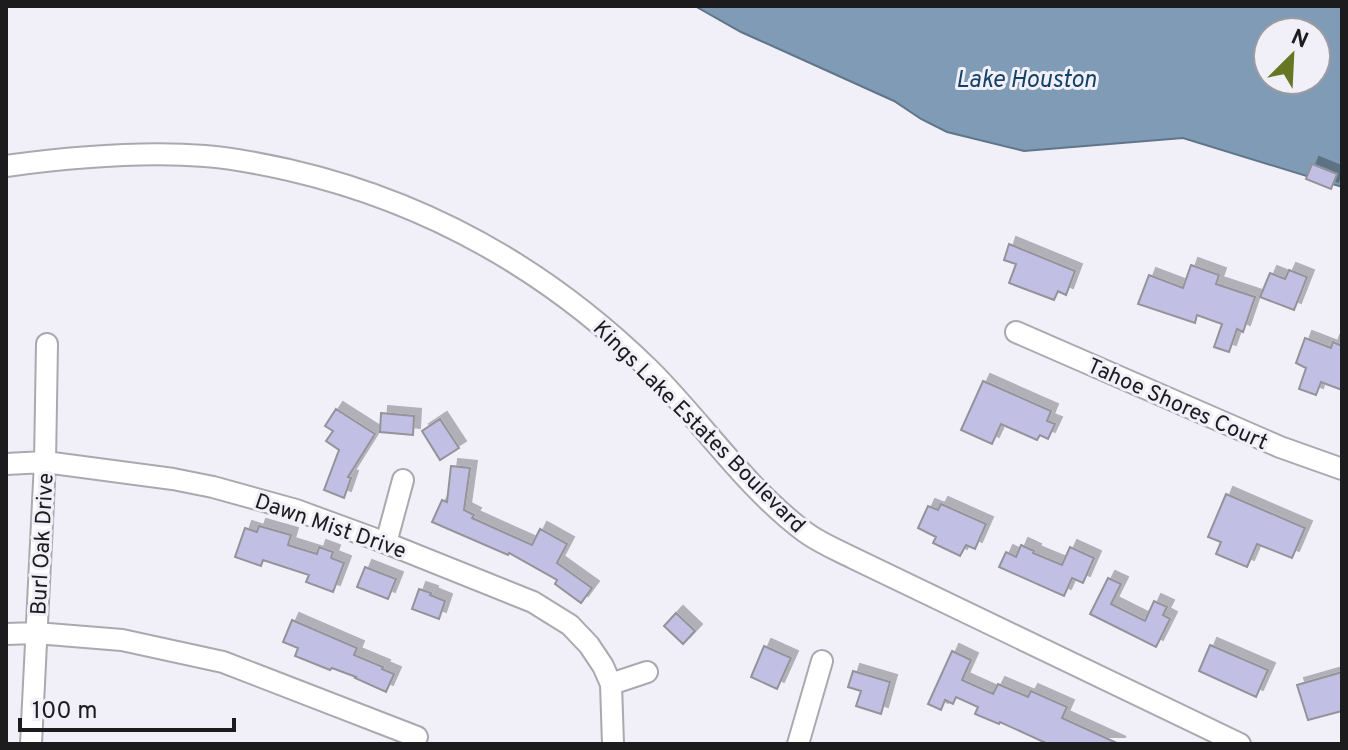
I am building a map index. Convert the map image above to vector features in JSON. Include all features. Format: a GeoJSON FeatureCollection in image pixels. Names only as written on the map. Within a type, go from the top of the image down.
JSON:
{"type":"FeatureCollection","features":[{"type":"Feature","properties":{"kind":"street","name":"Kings Lake Estates Boulevard"},"geometry":{"type":"LineString","coordinates":[[6,166],[108,155],[207,156],[311,175],[418,212],[473,238],[568,298],[620,341],[667,387],[748,479],[808,534],[1240,744]]}},
{"type":"Feature","properties":{"kind":"street","name":"Tahoe Shores Court"},"geometry":{"type":"LineString","coordinates":[[1016,332],[1280,447],[1342,469]]}},
{"type":"Feature","properties":{"kind":"street","name":"Burl Oak Drive"},"geometry":{"type":"LineString","coordinates":[[31,744],[45,462],[47,344]]}},
{"type":"Feature","properties":{"kind":"street","name":"Dawn Mist Drive"},"geometry":{"type":"LineString","coordinates":[[6,464],[45,462],[173,479],[296,510],[521,597],[559,617],[589,645],[611,684]]}},
{"type":"Feature","properties":{"kind":"street"},"geometry":{"type":"LineString","coordinates":[[386,543],[403,480]]}},
{"type":"Feature","properties":{"kind":"street"},"geometry":{"type":"LineString","coordinates":[[6,634],[36,633],[122,640],[223,662],[417,737]]}},
{"type":"Feature","properties":{"kind":"street"},"geometry":{"type":"LineString","coordinates":[[798,744],[822,661]]}},
{"type":"Feature","properties":{"kind":"street"},"geometry":{"type":"LineString","coordinates":[[613,744],[611,684],[647,672]]}},
{"type":"Feature","properties":{"kind":"water","name":"Lake Houston"},"geometry":{"type":"Polygon","coordinates":[[[695,6],[1342,6],[1342,187],[1183,138],[1024,151],[947,132],[894,101],[741,32],[695,6]]]}},
{"type":"Feature","properties":{"kind":"building"},"geometry":{"type":"Polygon","coordinates":[[[1312,164],[1337,174],[1331,189],[1306,179],[1312,164]]]}},
{"type":"Feature","properties":{"kind":"building"},"geometry":{"type":"Polygon","coordinates":[[[1009,244],[1075,271],[1066,295],[1058,291],[1054,300],[1009,283],[1016,264],[1004,260],[1009,244]]]}},
{"type":"Feature","properties":{"kind":"building"},"geometry":{"type":"Polygon","coordinates":[[[1191,265],[1219,275],[1216,284],[1255,297],[1243,332],[1237,329],[1229,352],[1214,347],[1222,324],[1197,315],[1195,323],[1138,304],[1149,275],[1183,288],[1191,265]]]}},
{"type":"Feature","properties":{"kind":"building"},"geometry":{"type":"Polygon","coordinates":[[[1289,270],[1307,277],[1294,310],[1260,297],[1270,273],[1285,279],[1289,270]]]}},
{"type":"Feature","properties":{"kind":"building"},"geometry":{"type":"Polygon","coordinates":[[[1305,338],[1331,348],[1333,342],[1342,346],[1342,390],[1321,382],[1316,395],[1299,389],[1306,368],[1296,363],[1305,338]]]}},
{"type":"Feature","properties":{"kind":"building"},"geometry":{"type":"Polygon","coordinates":[[[983,381],[1051,411],[1047,421],[1055,424],[1048,439],[1040,435],[1037,440],[1001,424],[992,444],[961,430],[983,381]]]}},
{"type":"Feature","properties":{"kind":"building"},"geometry":{"type":"Polygon","coordinates":[[[336,409],[375,434],[348,477],[351,478],[344,498],[324,490],[339,450],[326,441],[333,431],[325,426],[336,409]]]}},
{"type":"Feature","properties":{"kind":"building"},"geometry":{"type":"Polygon","coordinates":[[[381,413],[414,416],[413,435],[380,432],[381,413]]]}},
{"type":"Feature","properties":{"kind":"building"},"geometry":{"type":"Polygon","coordinates":[[[440,419],[459,448],[440,460],[422,431],[440,419]]]}},
{"type":"Feature","properties":{"kind":"building"},"geometry":{"type":"Polygon","coordinates":[[[451,466],[470,468],[464,510],[474,515],[472,518],[532,545],[540,529],[567,544],[557,563],[592,588],[581,603],[555,584],[557,580],[509,553],[432,522],[442,500],[447,502],[451,466]]]}},
{"type":"Feature","properties":{"kind":"building"},"geometry":{"type":"Polygon","coordinates":[[[1226,494],[1305,528],[1292,558],[1257,544],[1247,567],[1216,554],[1221,542],[1208,537],[1226,494]]]}},
{"type":"Feature","properties":{"kind":"building"},"geometry":{"type":"Polygon","coordinates":[[[941,504],[986,524],[975,549],[966,545],[960,556],[933,543],[936,537],[918,528],[928,506],[938,510],[941,504]]]}},
{"type":"Feature","properties":{"kind":"building"},"geometry":{"type":"Polygon","coordinates":[[[259,526],[291,535],[288,545],[317,554],[319,547],[333,552],[331,558],[344,563],[333,592],[306,582],[309,575],[263,560],[261,566],[235,557],[245,528],[257,532],[259,526]]]}},
{"type":"Feature","properties":{"kind":"building"},"geometry":{"type":"Polygon","coordinates":[[[1021,545],[1062,565],[1070,547],[1094,558],[1083,583],[1072,578],[1064,596],[999,567],[1006,552],[1016,557],[1021,545]]]}},
{"type":"Feature","properties":{"kind":"building"},"geometry":{"type":"Polygon","coordinates":[[[365,567],[396,579],[388,599],[357,587],[365,567]]]}},
{"type":"Feature","properties":{"kind":"building"},"geometry":{"type":"Polygon","coordinates":[[[1108,578],[1121,584],[1111,604],[1145,621],[1154,601],[1167,607],[1163,615],[1170,619],[1156,647],[1090,614],[1108,578]]]}},
{"type":"Feature","properties":{"kind":"building"},"geometry":{"type":"Polygon","coordinates":[[[419,589],[445,601],[439,619],[412,609],[419,589]]]}},
{"type":"Feature","properties":{"kind":"building"},"geometry":{"type":"Polygon","coordinates":[[[676,613],[695,631],[683,644],[664,626],[676,613]]]}},
{"type":"Feature","properties":{"kind":"building"},"geometry":{"type":"Polygon","coordinates":[[[292,620],[357,648],[354,655],[394,674],[386,692],[356,677],[295,656],[298,648],[283,642],[292,620]]]}},
{"type":"Feature","properties":{"kind":"building"},"geometry":{"type":"Polygon","coordinates":[[[1210,645],[1268,670],[1256,697],[1199,671],[1210,645]]]}},
{"type":"Feature","properties":{"kind":"building"},"geometry":{"type":"Polygon","coordinates":[[[764,646],[791,658],[777,689],[751,677],[764,646]]]}},
{"type":"Feature","properties":{"kind":"building"},"geometry":{"type":"Polygon","coordinates":[[[952,651],[971,660],[962,680],[993,694],[998,684],[1028,697],[1031,691],[1067,707],[1062,718],[1119,744],[1048,744],[975,714],[978,707],[956,697],[953,704],[945,700],[941,710],[928,704],[952,651]]]}},
{"type":"Feature","properties":{"kind":"building"},"geometry":{"type":"Polygon","coordinates":[[[853,671],[890,682],[881,714],[856,706],[861,691],[848,687],[853,671]]]}},
{"type":"Feature","properties":{"kind":"building"},"geometry":{"type":"Polygon","coordinates":[[[1342,672],[1342,711],[1308,720],[1297,685],[1342,672]]]}}]}
